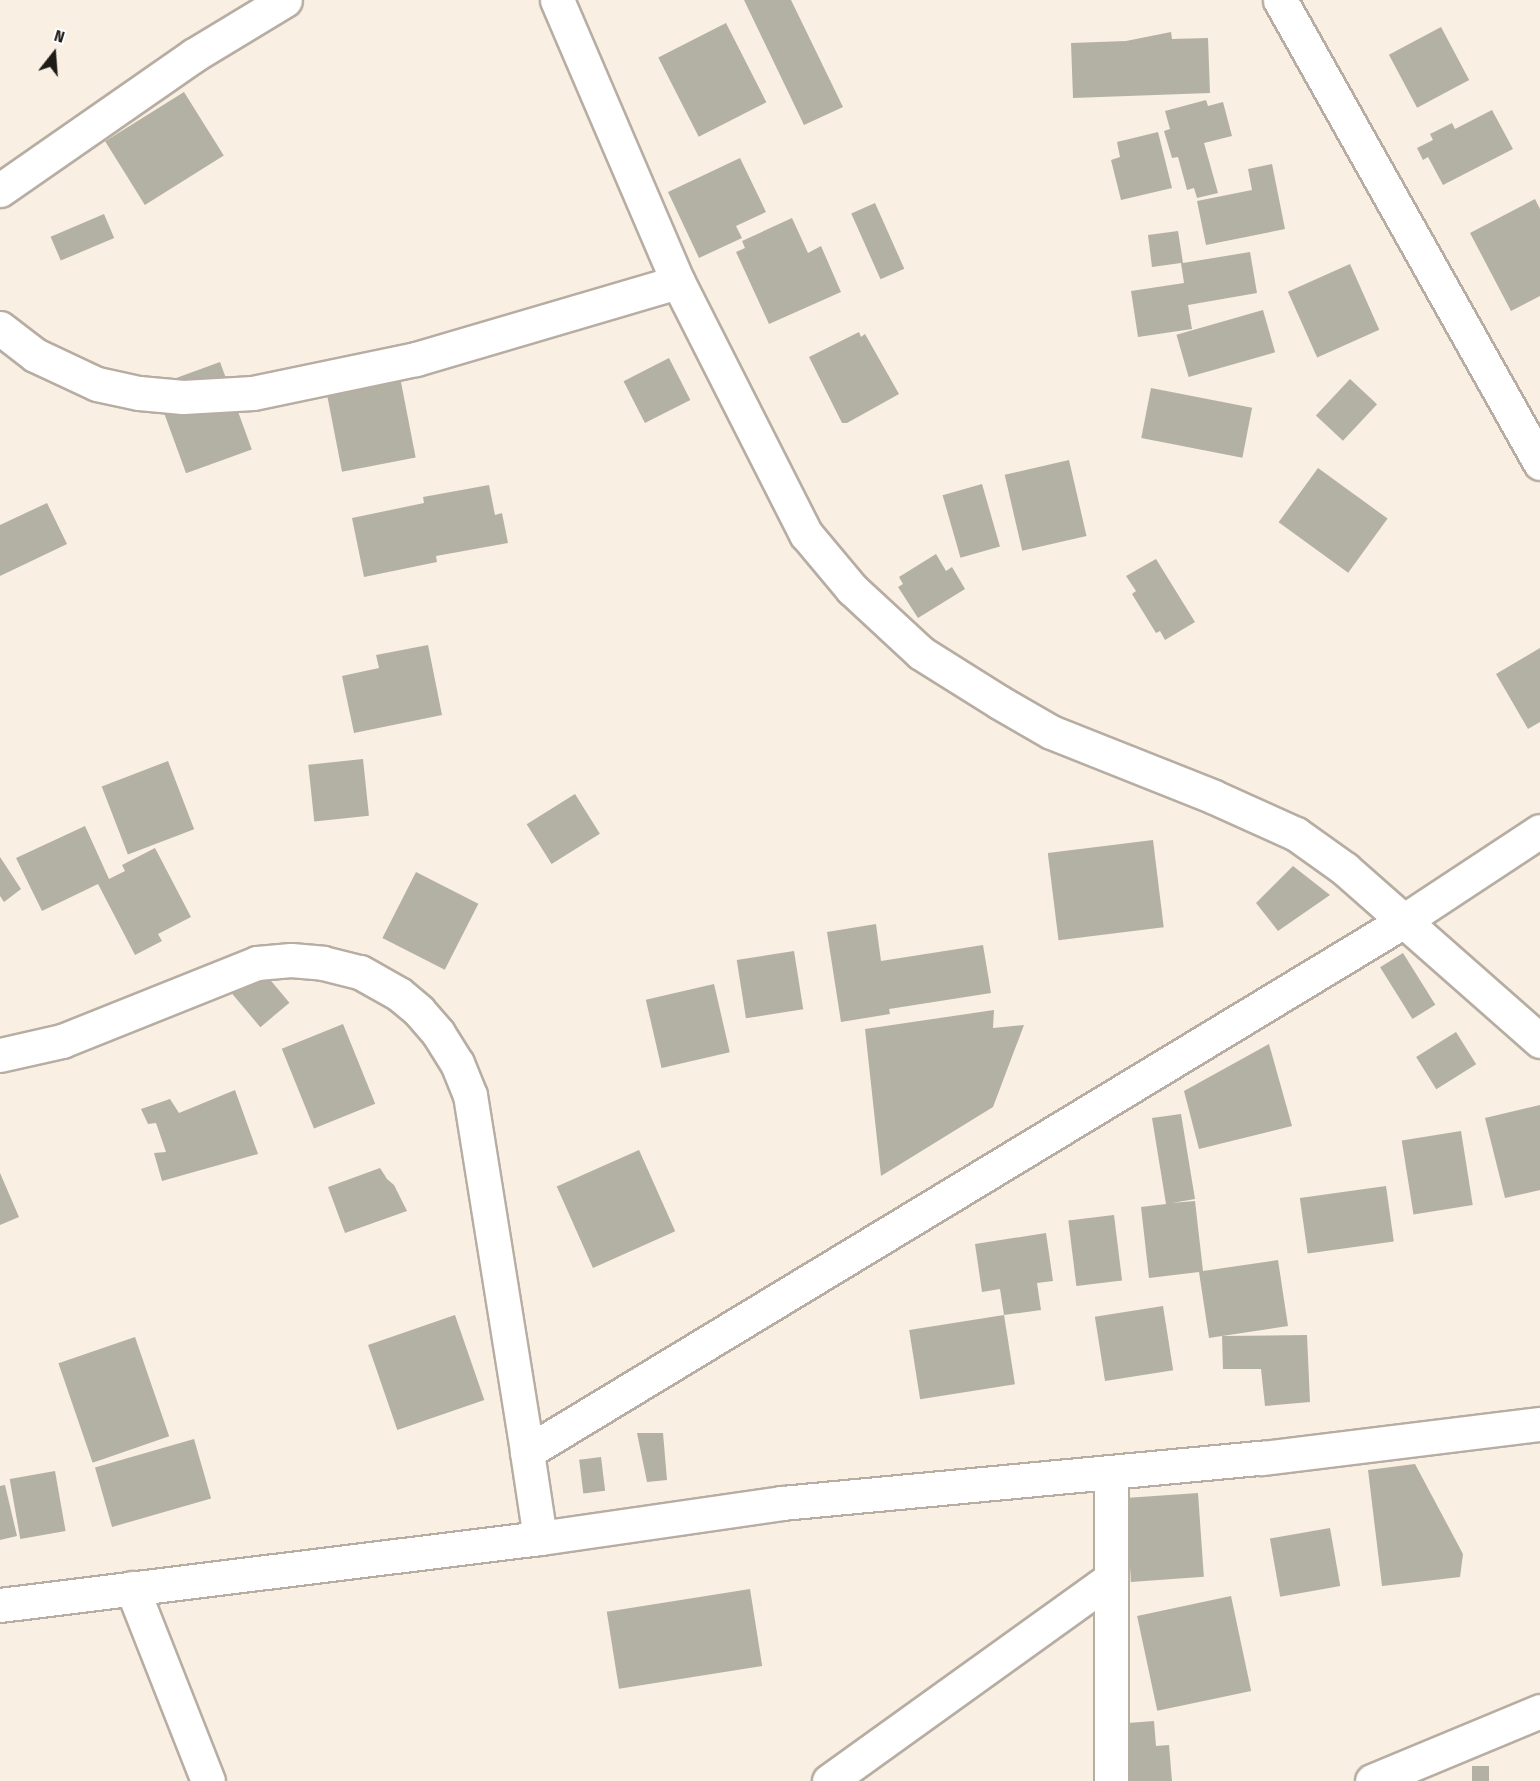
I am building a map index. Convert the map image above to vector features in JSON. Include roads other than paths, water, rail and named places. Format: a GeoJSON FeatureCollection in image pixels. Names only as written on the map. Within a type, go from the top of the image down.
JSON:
{"type":"FeatureCollection","features":[{"type":"Feature","properties":{"kind":"street"},"geometry":{"type":"LineString","coordinates":[[0,190],[194,55],[285,0]]}},
{"type":"Feature","properties":{"kind":"street"},"geometry":{"type":"LineString","coordinates":[[556,0],[678,282],[806,534],[852,589],[921,652],[999,702],[1052,732],[1214,797],[1296,834],[1345,869],[1402,922],[1540,1041]]}},
{"type":"Feature","properties":{"kind":"street"},"geometry":{"type":"LineString","coordinates":[[1280,0],[1540,463]]}},
{"type":"Feature","properties":{"kind":"street"},"geometry":{"type":"LineString","coordinates":[[0,328],[35,355],[98,384],[139,393],[183,397],[253,393],[416,359],[678,282]]}},
{"type":"Feature","properties":{"kind":"street"},"geometry":{"type":"LineString","coordinates":[[527,1452],[1402,922],[1540,831]]}},
{"type":"Feature","properties":{"kind":"street"},"geometry":{"type":"LineString","coordinates":[[0,1055],[62,1041],[257,963],[291,960],[323,963],[360,972],[399,994],[419,1011],[438,1033],[457,1063],[470,1095],[540,1538]]}},
{"type":"Feature","properties":{"kind":"street"},"geometry":{"type":"LineString","coordinates":[[0,1605],[540,1538],[782,1503],[1262,1458],[1540,1424]]}},
{"type":"Feature","properties":{"kind":"street"},"geometry":{"type":"LineString","coordinates":[[1111,1472],[1111,1781]]}},
{"type":"Feature","properties":{"kind":"street"},"geometry":{"type":"LineString","coordinates":[[829,1781],[1111,1578]]}},
{"type":"Feature","properties":{"kind":"street"},"geometry":{"type":"LineString","coordinates":[[132,1588],[208,1781]]}},
{"type":"Feature","properties":{"kind":"street"},"geometry":{"type":"LineString","coordinates":[[1372,1781],[1540,1711]]}}]}
